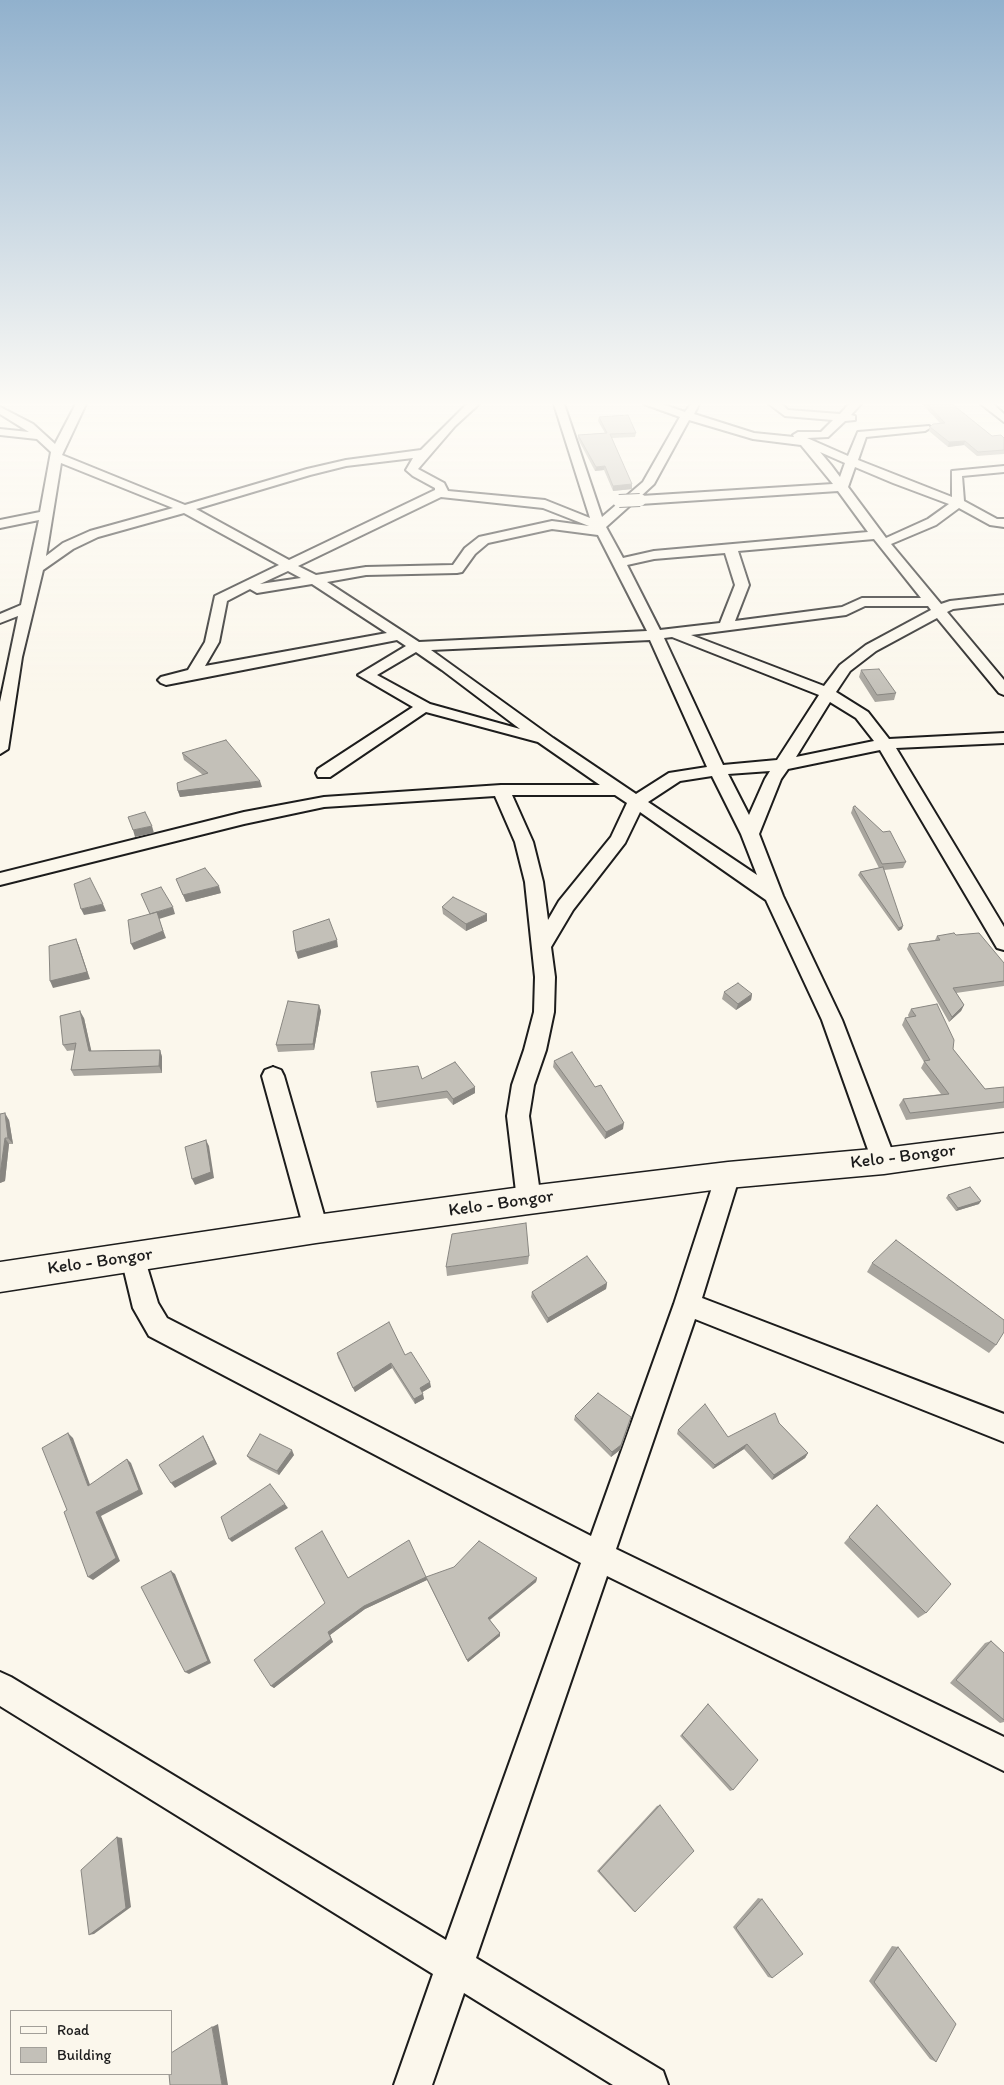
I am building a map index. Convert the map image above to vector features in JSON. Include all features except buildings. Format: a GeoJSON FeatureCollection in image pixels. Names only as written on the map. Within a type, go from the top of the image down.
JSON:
{"type":"FeatureCollection","features":[{"type":"Feature","properties":{"kind":"highway","name":"Kelo - Bongor"},"geometry":{"type":"LineString","coordinates":[[0,1277],[316,1229],[530,1200],[728,1175],[884,1161],[1004,1145]]}},
{"type":"Feature","properties":{"kind":"street"},"geometry":{"type":"LineString","coordinates":[[0,748],[15,657],[37,568],[48,501]]}},
{"type":"Feature","properties":{"kind":"street"},"geometry":{"type":"LineString","coordinates":[[167,501],[220,525],[313,579],[416,646],[547,741],[774,896]]}},
{"type":"Feature","properties":{"kind":"street"},"geometry":{"type":"LineString","coordinates":[[37,568],[88,536],[210,501]]}},
{"type":"Feature","properties":{"kind":"street"},"geometry":{"type":"LineString","coordinates":[[194,673],[212,642],[220,599],[422,501]]}},
{"type":"Feature","properties":{"kind":"street"},"geometry":{"type":"LineString","coordinates":[[503,501],[545,504],[600,529],[655,635],[750,834],[774,896],[832,1020],[884,1161]]}},
{"type":"Feature","properties":{"kind":"street"},"geometry":{"type":"LineString","coordinates":[[600,529],[605,502],[617,501]]}},
{"type":"Feature","properties":{"kind":"street"},"geometry":{"type":"LineString","coordinates":[[232,593],[366,571],[457,569],[470,551],[484,540],[552,525],[600,529],[630,501]]}},
{"type":"Feature","properties":{"kind":"street"},"geometry":{"type":"LineString","coordinates":[[852,501],[880,539],[1004,690]]}},
{"type":"Feature","properties":{"kind":"street"},"geometry":{"type":"LineString","coordinates":[[954,501],[994,522],[1004,523]]}},
{"type":"Feature","properties":{"kind":"street"},"geometry":{"type":"LineString","coordinates":[[619,563],[654,555],[730,548],[880,539],[932,522],[958,503]]}},
{"type":"Feature","properties":{"kind":"street"},"geometry":{"type":"LineString","coordinates":[[0,524],[45,516]]}},
{"type":"Feature","properties":{"kind":"street"},"geometry":{"type":"LineString","coordinates":[[726,626],[742,584],[730,548]]}},
{"type":"Feature","properties":{"kind":"street"},"geometry":{"type":"LineString","coordinates":[[547,741],[424,707],[366,675],[416,646],[655,635],[846,611],[862,602],[936,607],[1004,599]]}},
{"type":"Feature","properties":{"kind":"street"},"geometry":{"type":"LineString","coordinates":[[750,834],[760,805],[782,766],[814,717],[827,693],[845,668],[858,657],[936,607]]}},
{"type":"Feature","properties":{"kind":"street"},"geometry":{"type":"LineString","coordinates":[[0,619],[26,608]]}},
{"type":"Feature","properties":{"kind":"street"},"geometry":{"type":"LineString","coordinates":[[672,632],[827,693],[862,715],[885,744],[1004,943]]}},
{"type":"Feature","properties":{"kind":"street"},"geometry":{"type":"LineString","coordinates":[[166,680],[194,673],[399,635]]}},
{"type":"Feature","properties":{"kind":"street"},"geometry":{"type":"LineString","coordinates":[[324,773],[424,707]]}},
{"type":"Feature","properties":{"kind":"street"},"geometry":{"type":"LineString","coordinates":[[542,946],[566,906],[619,839],[636,802],[676,777],[718,770],[782,766],[885,744],[1004,738]]}},
{"type":"Feature","properties":{"kind":"street"},"geometry":{"type":"LineString","coordinates":[[0,879],[244,818],[324,802],[358,798],[501,790],[620,790]]}},
{"type":"Feature","properties":{"kind":"street"},"geometry":{"type":"LineString","coordinates":[[501,790],[524,842],[534,882],[545,977],[544,1012],[535,1050],[523,1084],[518,1116],[530,1200]]}},
{"type":"Feature","properties":{"kind":"street"},"geometry":{"type":"LineString","coordinates":[[273,1076],[316,1229]]}},
{"type":"Feature","properties":{"kind":"street"},"geometry":{"type":"LineString","coordinates":[[413,2085],[687,1304],[728,1175]]}},
{"type":"Feature","properties":{"kind":"street"},"geometry":{"type":"LineString","coordinates":[[133,1258],[146,1308],[158,1327],[599,1556],[1004,1754]]}},
{"type":"Feature","properties":{"kind":"street"},"geometry":{"type":"LineString","coordinates":[[687,1304],[1004,1428]]}},
{"type":"Feature","properties":{"kind":"street"},"geometry":{"type":"LineString","coordinates":[[0,1688],[650,2085]]}}]}
